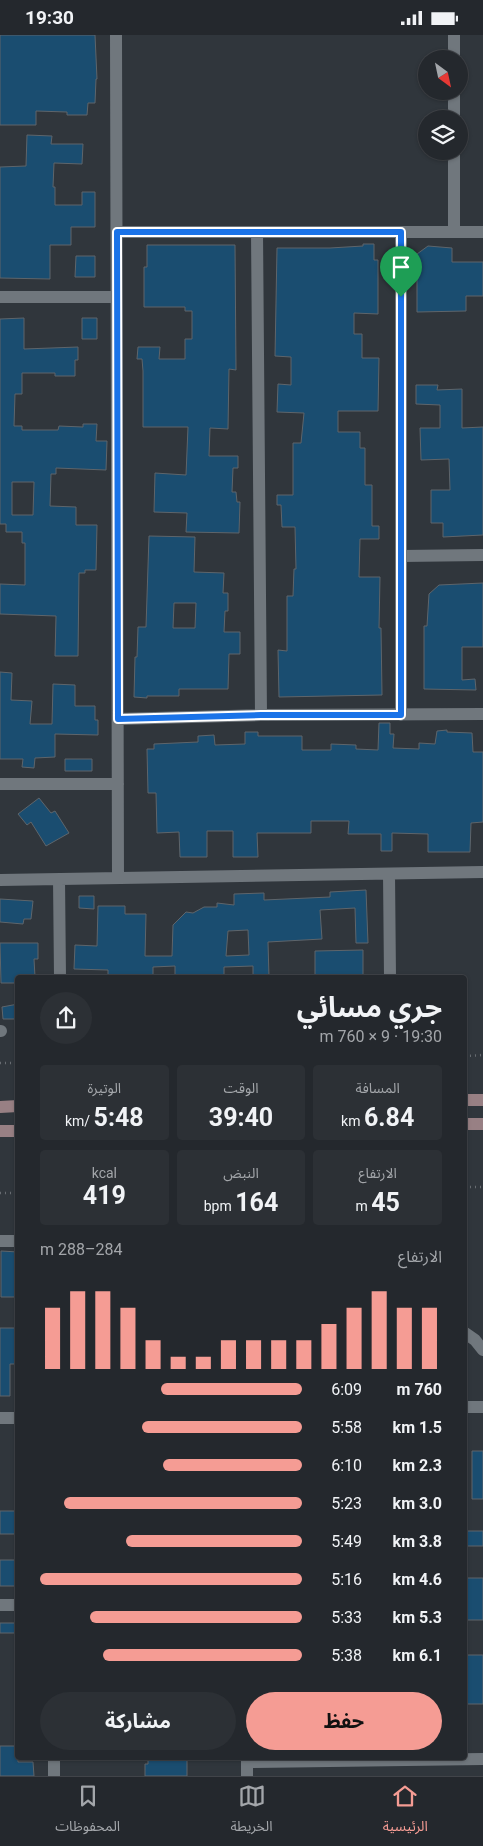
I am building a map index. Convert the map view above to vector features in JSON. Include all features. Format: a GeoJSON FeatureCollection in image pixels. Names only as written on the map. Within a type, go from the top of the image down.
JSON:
{"type":"FeatureCollection","features":[{"type":"Feature","properties":{"kind":"main road"},"geometry":{"type":"LineString","coordinates":[[467,1100],[483,1100]]}},
{"type":"Feature","properties":{"kind":"main road"},"geometry":{"type":"LineString","coordinates":[[467,1124],[483,1123]]}},
{"type":"Feature","properties":{"kind":"main road"},"geometry":{"type":"LineString","coordinates":[[0,1131],[15,1131]]}},
{"type":"Feature","properties":{"kind":"street"},"geometry":{"type":"LineString","coordinates":[[116,35],[118,878]]}},
{"type":"Feature","properties":{"kind":"street"},"geometry":{"type":"LineString","coordinates":[[454,35],[454,50]]}},
{"type":"Feature","properties":{"kind":"street"},"geometry":{"type":"LineString","coordinates":[[454,160],[454,232]]}},
{"type":"Feature","properties":{"kind":"street"},"geometry":{"type":"LineString","coordinates":[[117,232],[483,232]]}},
{"type":"Feature","properties":{"kind":"street"},"geometry":{"type":"LineString","coordinates":[[257,232],[261,715]]}},
{"type":"Feature","properties":{"kind":"street"},"geometry":{"type":"LineString","coordinates":[[401,232],[401,715]]}},
{"type":"Feature","properties":{"kind":"street"},"geometry":{"type":"LineString","coordinates":[[0,297],[116,297]]}},
{"type":"Feature","properties":{"kind":"street"},"geometry":{"type":"LineString","coordinates":[[402,556],[483,555]]}},
{"type":"Feature","properties":{"kind":"street"},"geometry":{"type":"LineString","coordinates":[[118,719],[261,715],[483,714]]}},
{"type":"Feature","properties":{"kind":"street"},"geometry":{"type":"LineString","coordinates":[[0,784],[118,784]]}},
{"type":"Feature","properties":{"kind":"street"},"geometry":{"type":"LineString","coordinates":[[0,880],[483,873]]}},
{"type":"Feature","properties":{"kind":"street"},"geometry":{"type":"LineString","coordinates":[[389,874],[390,975]]}},
{"type":"Feature","properties":{"kind":"street"},"geometry":{"type":"LineString","coordinates":[[59,879],[60,975]]}},
{"type":"Feature","properties":{"kind":"street"},"geometry":{"type":"LineString","coordinates":[[0,1241],[15,1241]]}},
{"type":"Feature","properties":{"kind":"street"},"geometry":{"type":"LineString","coordinates":[[467,1334],[475,1340],[483,1351]]}},
{"type":"Feature","properties":{"kind":"street"},"geometry":{"type":"LineString","coordinates":[[467,1407],[483,1407]]}},
{"type":"Feature","properties":{"kind":"street"},"geometry":{"type":"LineString","coordinates":[[0,1418],[15,1418]]}},
{"type":"Feature","properties":{"kind":"street"},"geometry":{"type":"LineString","coordinates":[[0,1605],[15,1605]]}},
{"type":"Feature","properties":{"kind":"street"},"geometry":{"type":"LineString","coordinates":[[467,1759],[483,1759]]}},
{"type":"Feature","properties":{"kind":"street"},"geometry":{"type":"LineString","coordinates":[[54,1760],[54,1776]]}},
{"type":"Feature","properties":{"kind":"street"},"geometry":{"type":"LineString","coordinates":[[247,1760],[247,1776]]}},
{"type":"Feature","properties":{"kind":"path"},"geometry":{"type":"LineString","coordinates":[[467,1056],[483,1055]]}},
{"type":"Feature","properties":{"kind":"path"},"geometry":{"type":"LineString","coordinates":[[0,1063],[15,1063]]}},
{"type":"Feature","properties":{"kind":"path"},"geometry":{"type":"LineString","coordinates":[[467,1187],[483,1187]]}},
{"type":"Feature","properties":{"kind":"path"},"geometry":{"type":"LineString","coordinates":[[0,1193],[15,1193]]}},
{"type":"Feature","properties":{"kind":"building"},"geometry":{"type":"Polygon","coordinates":[[[0,35],[95,35],[97,79],[95,103],[88,103],[87,115],[67,115],[67,112],[36,111],[36,125],[0,125],[0,35]]]}},
{"type":"Feature","properties":{"kind":"building"},"geometry":{"type":"Polygon","coordinates":[[[27,135],[52,136],[51,144],[83,144],[82,164],[54,163],[53,187],[55,187],[55,205],[82,205],[82,192],[95,192],[95,227],[71,227],[71,245],[50,245],[50,279],[0,278],[0,167],[26,166],[27,135]]]}},
{"type":"Feature","properties":{"kind":"building"},"geometry":{"type":"Polygon","coordinates":[[[363,244],[374,244],[374,260],[378,260],[378,314],[354,313],[354,334],[362,334],[362,358],[379,358],[378,411],[338,411],[338,432],[360,432],[360,448],[365,448],[365,485],[372,485],[372,526],[379,526],[379,539],[360,539],[359,577],[380,577],[379,628],[381,628],[382,695],[279,697],[278,650],[287,651],[287,596],[293,596],[294,569],[296,569],[295,527],[282,527],[281,505],[277,505],[277,495],[293,495],[293,443],[301,443],[304,413],[277,412],[278,384],[291,385],[291,357],[275,356],[277,248],[330,248],[363,246],[363,244]]]}},
{"type":"Feature","properties":{"kind":"building"},"geometry":{"type":"Polygon","coordinates":[[[147,245],[235,245],[236,370],[229,369],[228,429],[210,428],[209,456],[238,456],[238,468],[233,468],[232,492],[236,492],[237,502],[240,502],[239,533],[186,532],[187,513],[154,512],[155,473],[186,475],[188,427],[143,427],[143,371],[142,359],[137,359],[138,347],[160,347],[159,359],[185,359],[185,339],[192,339],[192,311],[185,311],[185,307],[144,307],[144,267],[147,267],[147,245]]]}},
{"type":"Feature","properties":{"kind":"building"},"geometry":{"type":"Polygon","coordinates":[[[428,246],[452,248],[452,262],[483,262],[483,296],[466,296],[466,311],[417,312],[417,254],[428,246]]]}},
{"type":"Feature","properties":{"kind":"building"},"geometry":{"type":"Polygon","coordinates":[[[76,256],[95,256],[95,277],[75,277],[76,256]]]}},
{"type":"Feature","properties":{"kind":"building"},"geometry":{"type":"Polygon","coordinates":[[[24,318],[24,349],[78,347],[78,360],[75,360],[75,376],[55,376],[55,373],[22,373],[22,394],[15,394],[14,426],[22,426],[22,430],[58,430],[59,426],[83,427],[83,424],[97,424],[96,441],[107,441],[106,470],[56,468],[56,474],[51,474],[50,506],[76,507],[76,525],[97,525],[96,570],[85,570],[85,573],[79,573],[78,656],[55,656],[56,616],[0,614],[0,584],[25,585],[25,543],[22,543],[22,532],[6,532],[6,524],[0,524],[0,319],[24,318]],[[12,482],[12,515],[33,515],[34,482],[12,482]]]}},
{"type":"Feature","properties":{"kind":"building"},"geometry":{"type":"Polygon","coordinates":[[[82,318],[97,318],[97,339],[82,339],[82,318]]]}},
{"type":"Feature","properties":{"kind":"building"},"geometry":{"type":"Polygon","coordinates":[[[416,385],[438,385],[437,390],[462,389],[462,428],[483,427],[483,535],[443,537],[443,523],[431,523],[431,490],[450,490],[449,459],[421,460],[420,428],[440,428],[440,405],[416,404],[416,385]]]}},
{"type":"Feature","properties":{"kind":"building"},"geometry":{"type":"Polygon","coordinates":[[[149,536],[195,537],[194,572],[224,573],[223,593],[228,593],[228,611],[225,611],[224,632],[240,632],[240,654],[229,654],[228,689],[179,689],[179,696],[134,697],[138,627],[146,627],[149,536]],[[174,603],[173,628],[195,628],[196,603],[174,603]]]}},
{"type":"Feature","properties":{"kind":"building"},"geometry":{"type":"Polygon","coordinates":[[[483,583],[483,647],[462,647],[462,680],[475,679],[476,690],[424,689],[424,626],[427,626],[429,594],[439,585],[483,583]]]}},
{"type":"Feature","properties":{"kind":"building"},"geometry":{"type":"Polygon","coordinates":[[[0,672],[12,673],[11,700],[32,701],[30,724],[52,724],[53,684],[75,685],[75,706],[95,706],[95,720],[98,720],[98,735],[55,734],[55,757],[35,758],[34,768],[22,767],[23,759],[0,759],[0,672]]]}},
{"type":"Feature","properties":{"kind":"building"},"geometry":{"type":"Polygon","coordinates":[[[379,723],[390,723],[390,734],[394,734],[393,748],[419,749],[419,743],[435,744],[437,731],[447,730],[447,732],[472,733],[473,752],[483,752],[483,822],[471,823],[470,852],[428,852],[428,834],[392,833],[392,851],[381,851],[381,834],[348,834],[349,821],[311,821],[311,833],[257,833],[258,857],[233,857],[233,831],[207,831],[207,857],[180,857],[179,832],[157,833],[156,793],[148,793],[147,749],[154,749],[154,744],[198,742],[198,736],[214,735],[215,745],[245,744],[245,732],[258,732],[258,736],[302,736],[302,750],[331,750],[331,744],[356,745],[356,749],[378,750],[379,723]]]}},
{"type":"Feature","properties":{"kind":"building"},"geometry":{"type":"Polygon","coordinates":[[[65,759],[92,759],[92,771],[65,771],[65,759]]]}},
{"type":"Feature","properties":{"kind":"building"},"geometry":{"type":"Polygon","coordinates":[[[39,798],[51,813],[55,811],[69,833],[46,846],[31,822],[27,825],[18,814],[39,798]]]}},
{"type":"Feature","properties":{"kind":"building"},"geometry":{"type":"Polygon","coordinates":[[[366,890],[368,943],[356,943],[355,908],[320,910],[322,939],[268,942],[269,975],[253,975],[253,966],[224,967],[224,975],[175,975],[175,966],[153,967],[153,975],[108,975],[108,970],[74,969],[75,945],[97,946],[98,906],[125,906],[125,914],[146,914],[145,956],[172,956],[173,925],[186,912],[193,913],[204,907],[217,907],[217,903],[234,905],[234,894],[264,893],[264,900],[330,897],[330,892],[366,890]],[[248,930],[228,931],[226,956],[249,955],[248,930]]]}},
{"type":"Feature","properties":{"kind":"building"},"geometry":{"type":"Polygon","coordinates":[[[79,896],[94,896],[94,909],[79,908],[79,896]]]}},
{"type":"Feature","properties":{"kind":"building"},"geometry":{"type":"Polygon","coordinates":[[[0,899],[33,901],[31,919],[24,919],[23,924],[0,922],[0,899]]]}},
{"type":"Feature","properties":{"kind":"building"},"geometry":{"type":"Polygon","coordinates":[[[0,943],[38,943],[38,959],[34,959],[35,975],[15,975],[15,983],[1,983],[0,943]]]}},
{"type":"Feature","properties":{"kind":"building"},"geometry":{"type":"Polygon","coordinates":[[[363,950],[363,975],[315,975],[315,951],[363,950]]]}},
{"type":"Feature","properties":{"kind":"building"},"geometry":{"type":"Polygon","coordinates":[[[15,1005],[15,1019],[3,1019],[2,1007],[15,1005]]]}},
{"type":"Feature","properties":{"kind":"building"},"geometry":{"type":"Polygon","coordinates":[[[1,1251],[15,1252],[15,1297],[1,1297],[1,1251]]]}},
{"type":"Feature","properties":{"kind":"building"},"geometry":{"type":"Polygon","coordinates":[[[0,1328],[15,1328],[15,1364],[10,1364],[10,1396],[0,1396],[0,1328]]]}},
{"type":"Feature","properties":{"kind":"building"},"geometry":{"type":"Polygon","coordinates":[[[472,1451],[483,1451],[483,1499],[472,1499],[472,1451]]]}},
{"type":"Feature","properties":{"kind":"building"},"geometry":{"type":"Polygon","coordinates":[[[0,1511],[15,1511],[15,1534],[0,1534],[0,1511]]]}},
{"type":"Feature","properties":{"kind":"building"},"geometry":{"type":"Polygon","coordinates":[[[467,1531],[483,1531],[483,1546],[467,1546],[467,1531]]]}},
{"type":"Feature","properties":{"kind":"building"},"geometry":{"type":"Polygon","coordinates":[[[0,1560],[15,1560],[15,1586],[0,1586],[0,1560]]]}},
{"type":"Feature","properties":{"kind":"building"},"geometry":{"type":"Polygon","coordinates":[[[467,1578],[483,1578],[483,1620],[467,1620],[467,1578]]]}},
{"type":"Feature","properties":{"kind":"building"},"geometry":{"type":"Polygon","coordinates":[[[0,1623],[15,1623],[15,1633],[0,1633],[0,1623]]]}},
{"type":"Feature","properties":{"kind":"building"},"geometry":{"type":"Polygon","coordinates":[[[467,1655],[483,1655],[483,1704],[467,1704],[467,1655]]]}},
{"type":"Feature","properties":{"kind":"building"},"geometry":{"type":"Polygon","coordinates":[[[0,1746],[15,1746],[15,1760],[18,1760],[18,1762],[33,1762],[34,1776],[0,1776],[0,1746]]]}},
{"type":"Feature","properties":{"kind":"building"},"geometry":{"type":"Polygon","coordinates":[[[148,1760],[187,1760],[187,1776],[145,1776],[145,1764],[148,1764],[148,1760]]]}},
{"type":"Feature","properties":{"kind":"route"},"geometry":{"type":"LineString","coordinates":[[117,232],[401,232],[401,297],[401,715],[261,715],[118,719],[117,232]]}}]}
